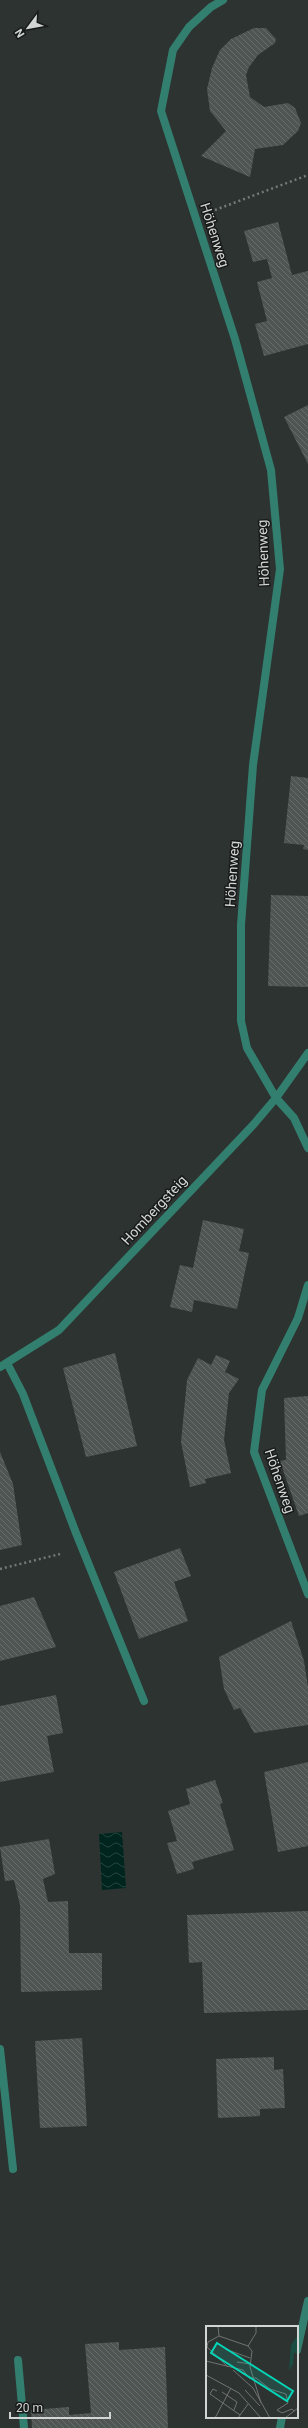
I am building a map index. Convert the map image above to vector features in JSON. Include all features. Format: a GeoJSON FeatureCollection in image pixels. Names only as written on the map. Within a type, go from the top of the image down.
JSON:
{"type":"FeatureCollection","features":[{"type":"Feature","properties":{"kind":"street","name":"Höhenweg"},"geometry":{"type":"LineString","coordinates":[[224,0],[211,7],[189,27],[173,50],[162,111],[235,339],[271,470],[280,569],[253,765],[241,925],[241,1021],[247,1048],[276,1098],[294,1118],[308,1148]]}},
{"type":"Feature","properties":{"kind":"street","name":"Hombergsteig"},"geometry":{"type":"LineString","coordinates":[[3,1364],[60,1330],[276,1098],[308,1053]]}},
{"type":"Feature","properties":{"kind":"street","name":"Höhenweg"},"geometry":{"type":"LineString","coordinates":[[308,1285],[298,1318],[262,1390],[254,1452],[308,1594]]}},
{"type":"Feature","properties":{"kind":"street"},"geometry":{"type":"LineString","coordinates":[[3,1364],[23,1394],[76,1533],[144,1701]]}},
{"type":"Feature","properties":{"kind":"street"},"geometry":{"type":"LineString","coordinates":[[0,2049],[13,2169]]}},
{"type":"Feature","properties":{"kind":"street"},"geometry":{"type":"LineString","coordinates":[[298,2346],[308,2301]]}},
{"type":"Feature","properties":{"kind":"street"},"geometry":{"type":"LineString","coordinates":[[18,2360],[24,2428]]}},
{"type":"Feature","properties":{"kind":"street"},"geometry":{"type":"LineString","coordinates":[[280,2428],[282,2418]]}},
{"type":"Feature","properties":{"kind":"path"},"geometry":{"type":"LineString","coordinates":[[196,218],[308,175]]}},
{"type":"Feature","properties":{"kind":"path"},"geometry":{"type":"LineString","coordinates":[[0,1569],[55,1555]]}},
{"type":"Feature","properties":{"kind":"water"},"geometry":{"type":"Polygon","coordinates":[[[122,1832],[126,1888],[102,1890],[99,1834],[122,1832]]]}},
{"type":"Feature","properties":{"kind":"building"},"geometry":{"type":"Polygon","coordinates":[[[254,28],[266,28],[276,39],[275,43],[258,55],[249,67],[246,75],[250,97],[264,107],[288,103],[295,108],[301,123],[298,131],[283,145],[255,149],[250,177],[201,156],[226,131],[210,111],[207,89],[212,68],[220,50],[231,39],[254,28]]]}},
{"type":"Feature","properties":{"kind":"building"},"geometry":{"type":"Polygon","coordinates":[[[278,222],[292,275],[308,271],[308,344],[264,356],[255,324],[267,321],[257,282],[272,278],[267,259],[253,262],[244,231],[278,222]]]}},
{"type":"Feature","properties":{"kind":"building"},"geometry":{"type":"Polygon","coordinates":[[[308,405],[308,464],[284,417],[308,405]]]}},
{"type":"Feature","properties":{"kind":"building"},"geometry":{"type":"Polygon","coordinates":[[[291,776],[308,778],[308,850],[303,849],[304,845],[284,843],[291,776]]]}},
{"type":"Feature","properties":{"kind":"building"},"geometry":{"type":"Polygon","coordinates":[[[271,895],[308,896],[308,987],[268,986],[271,895]]]}},
{"type":"Feature","properties":{"kind":"building"},"geometry":{"type":"Polygon","coordinates":[[[203,1220],[244,1229],[239,1251],[249,1253],[237,1309],[194,1300],[192,1312],[170,1307],[180,1265],[193,1268],[203,1220]]]}},
{"type":"Feature","properties":{"kind":"building"},"geometry":{"type":"Polygon","coordinates":[[[115,1353],[137,1446],[86,1457],[63,1368],[115,1353]]]}},
{"type":"Feature","properties":{"kind":"building"},"geometry":{"type":"Polygon","coordinates":[[[216,1355],[230,1361],[225,1372],[239,1379],[229,1393],[224,1440],[231,1473],[205,1479],[206,1483],[190,1487],[181,1442],[187,1380],[198,1358],[211,1365],[216,1355]]]}},
{"type":"Feature","properties":{"kind":"building"},"geometry":{"type":"Polygon","coordinates":[[[308,1396],[308,1513],[299,1516],[280,1461],[286,1460],[284,1398],[308,1396]]]}},
{"type":"Feature","properties":{"kind":"building"},"geometry":{"type":"Polygon","coordinates":[[[0,1452],[13,1484],[22,1545],[0,1550],[0,1452]]]}},
{"type":"Feature","properties":{"kind":"building"},"geometry":{"type":"Polygon","coordinates":[[[180,1548],[191,1576],[174,1582],[188,1621],[139,1639],[114,1572],[180,1548]]]}},
{"type":"Feature","properties":{"kind":"building"},"geometry":{"type":"Polygon","coordinates":[[[34,1597],[56,1647],[0,1661],[0,1606],[34,1597]]]}},
{"type":"Feature","properties":{"kind":"building"},"geometry":{"type":"Polygon","coordinates":[[[291,1621],[304,1661],[308,1687],[308,1725],[254,1733],[240,1708],[234,1710],[224,1689],[219,1657],[291,1621]]]}},
{"type":"Feature","properties":{"kind":"building"},"geometry":{"type":"Polygon","coordinates":[[[56,1695],[63,1733],[47,1736],[54,1772],[0,1782],[0,1706],[56,1695]]]}},
{"type":"Feature","properties":{"kind":"building"},"geometry":{"type":"Polygon","coordinates":[[[308,1762],[308,1846],[278,1852],[264,1772],[308,1762]]]}},
{"type":"Feature","properties":{"kind":"building"},"geometry":{"type":"Polygon","coordinates":[[[215,1780],[223,1803],[220,1804],[234,1850],[192,1862],[194,1869],[177,1874],[167,1843],[177,1841],[168,1811],[190,1804],[186,1789],[215,1780]]]}},
{"type":"Feature","properties":{"kind":"building"},"geometry":{"type":"Polygon","coordinates":[[[49,1839],[55,1874],[43,1879],[48,1902],[68,1901],[69,1953],[102,1953],[102,1990],[21,1992],[20,1905],[14,1880],[5,1881],[0,1847],[49,1839]]]}},
{"type":"Feature","properties":{"kind":"building"},"geometry":{"type":"Polygon","coordinates":[[[308,1911],[308,2010],[204,2013],[202,1962],[189,1963],[187,1915],[308,1911]]]}},
{"type":"Feature","properties":{"kind":"building"},"geometry":{"type":"Polygon","coordinates":[[[82,2038],[87,2126],[40,2128],[35,2041],[82,2038]]]}},
{"type":"Feature","properties":{"kind":"building"},"geometry":{"type":"Polygon","coordinates":[[[274,2057],[274,2070],[283,2069],[285,2108],[260,2109],[260,2116],[218,2118],[216,2059],[274,2057]]]}},
{"type":"Feature","properties":{"kind":"building"},"geometry":{"type":"Polygon","coordinates":[[[119,2342],[119,2350],[165,2347],[168,2428],[32,2428],[31,2410],[69,2407],[69,2415],[91,2413],[85,2344],[119,2342]]]}}]}
